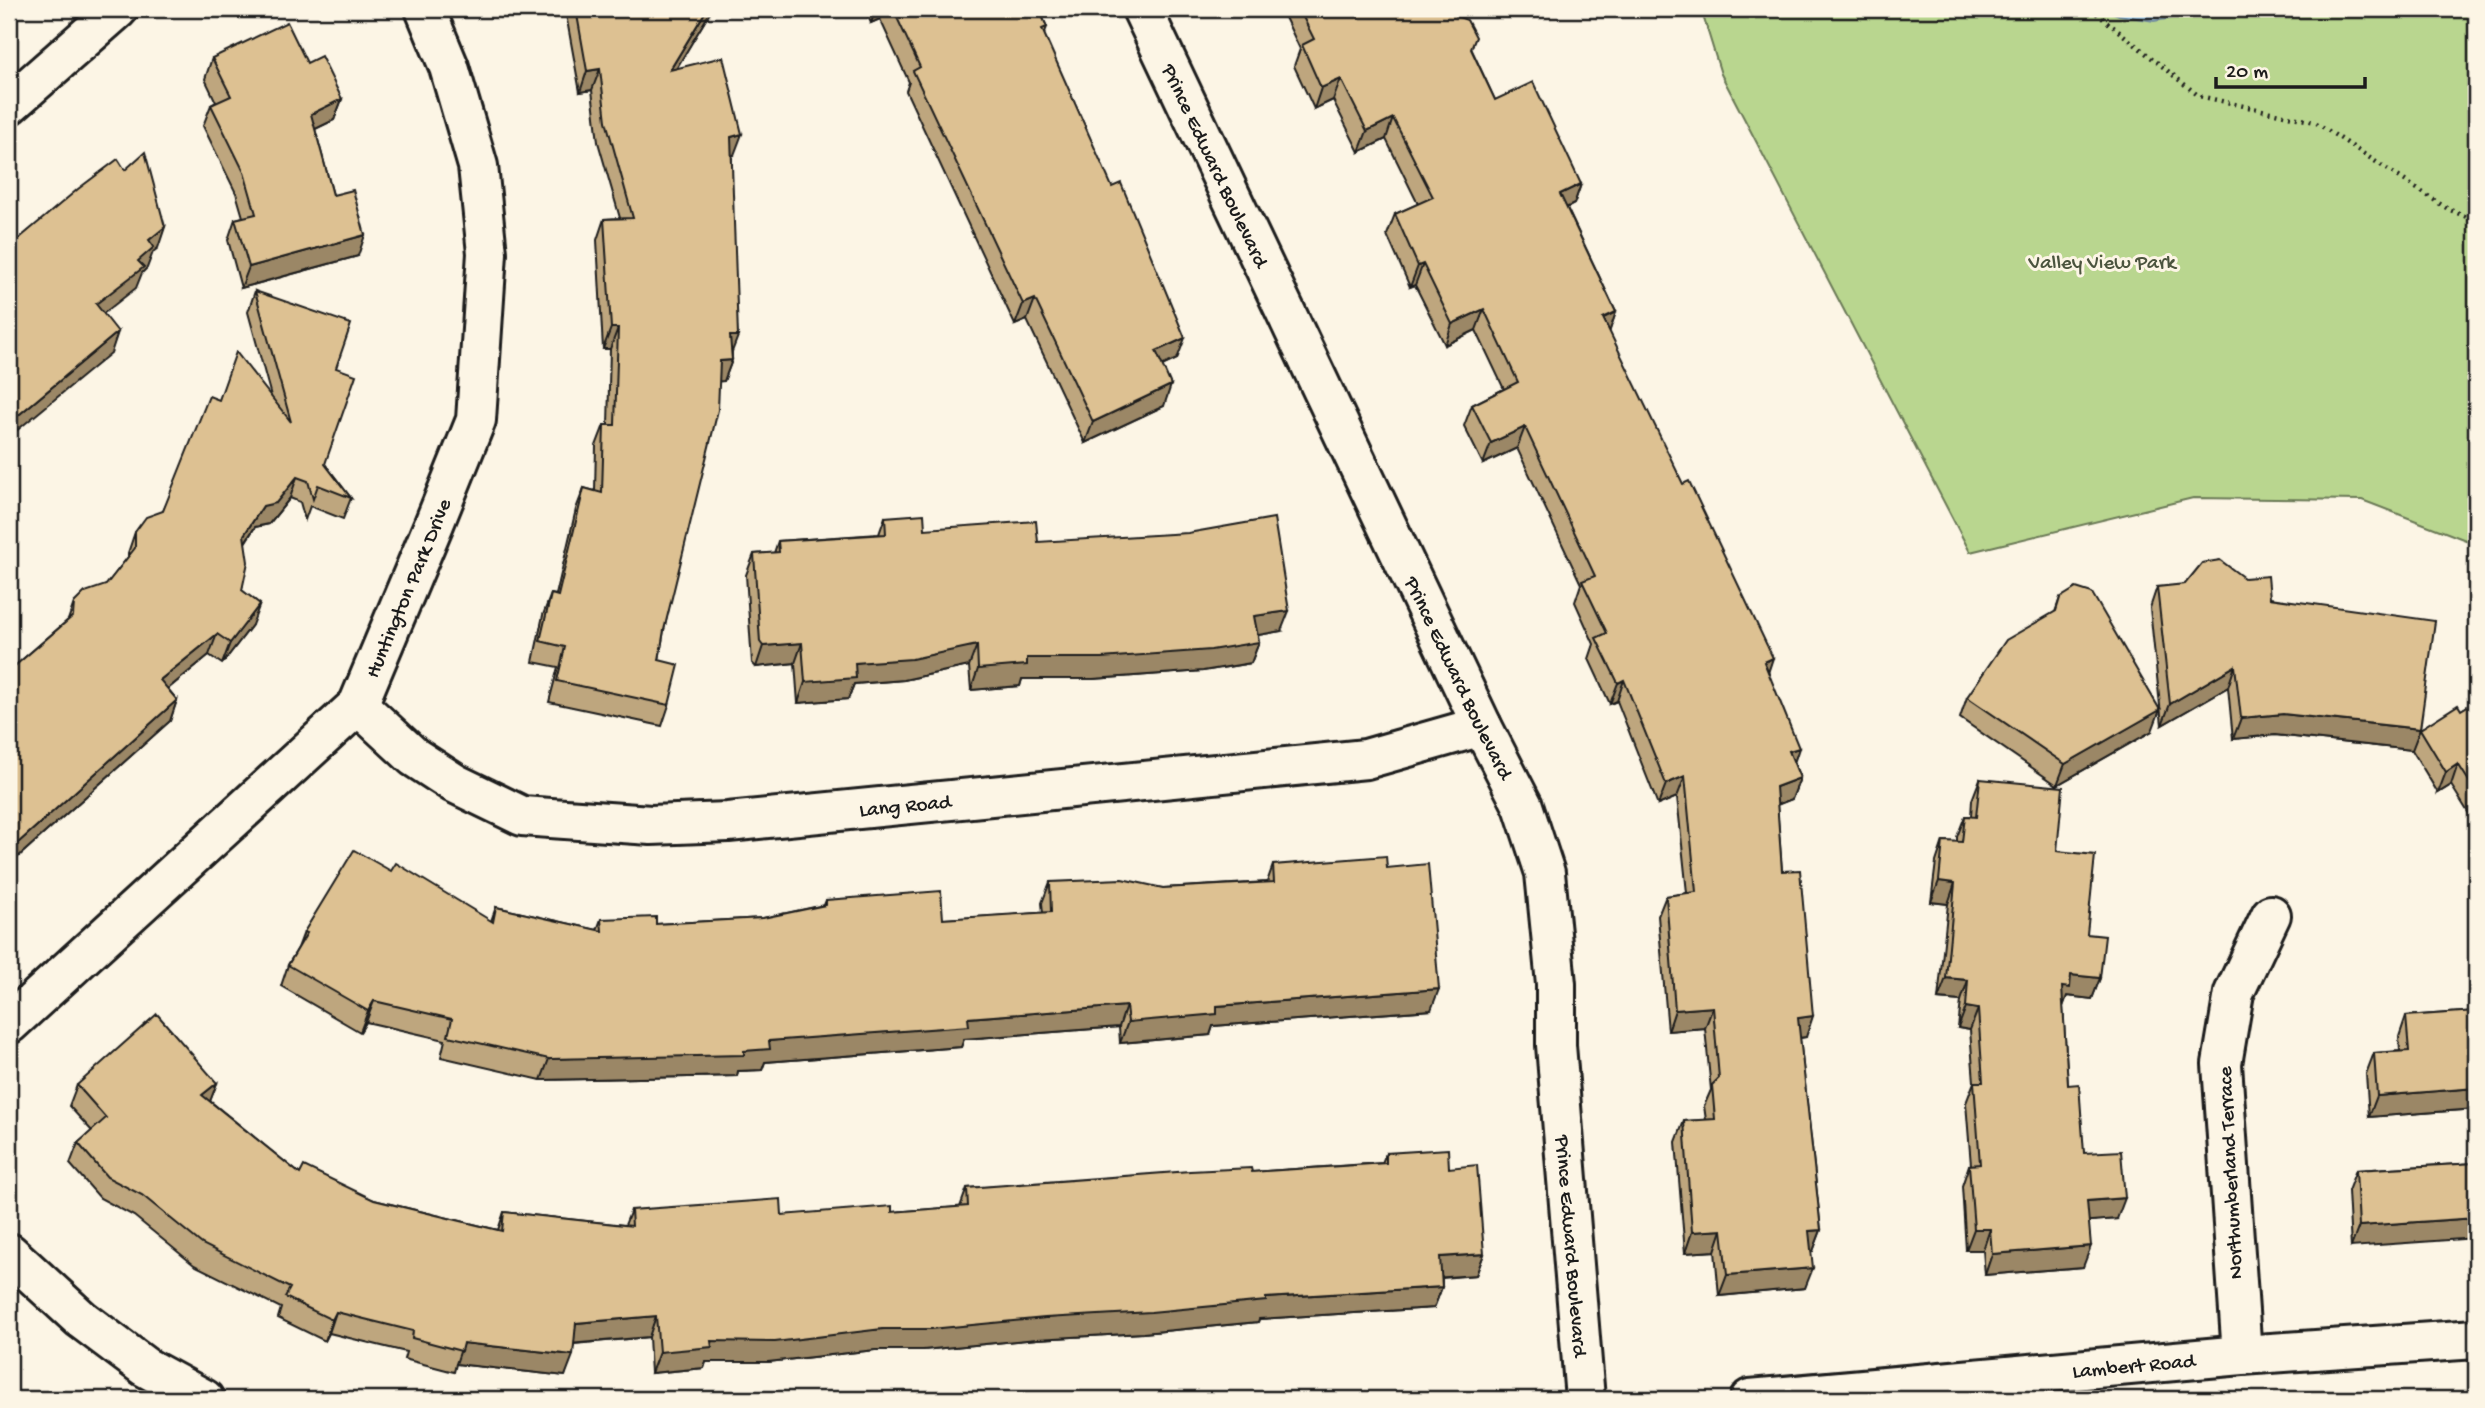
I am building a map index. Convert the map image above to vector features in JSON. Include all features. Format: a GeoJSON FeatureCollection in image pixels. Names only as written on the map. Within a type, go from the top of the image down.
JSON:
{"type":"FeatureCollection","features":[{"type":"Feature","properties":{"kind":"street"},"geometry":{"type":"LineString","coordinates":[[9,105],[118,9]]}},
{"type":"Feature","properties":{"kind":"street","name":"Huntington Park Drive"},"geometry":{"type":"LineString","coordinates":[[9,1024],[358,705],[476,420],[487,253],[478,166],[449,67],[425,9]]}},
{"type":"Feature","properties":{"kind":"street","name":"Prince Edward Boulevard"},"geometry":{"type":"LineString","coordinates":[[1142,9],[1482,726],[1523,806],[1545,873],[1556,984],[1556,1045],[1585,1399]]}},
{"type":"Feature","properties":{"kind":"street","name":"Lang Road"},"geometry":{"type":"LineString","coordinates":[[358,705],[414,757],[454,783],[522,816],[651,825],[728,822],[1366,759],[1482,726]]}},
{"type":"Feature","properties":{"kind":"street","name":"Northumberland Terrace"},"geometry":{"type":"LineString","coordinates":[[2242,1355],[2222,1063],[2234,993],[2271,915]]}},
{"type":"Feature","properties":{"kind":"street"},"geometry":{"type":"LineString","coordinates":[[9,1253],[81,1320],[145,1367],[204,1399]]}},
{"type":"Feature","properties":{"kind":"street","name":"Lambert Road"},"geometry":{"type":"LineString","coordinates":[[1750,1399],[2242,1355],[2476,1339]]}},
{"type":"Feature","properties":{"kind":"path"},"geometry":{"type":"LineString","coordinates":[[2091,9],[2199,96],[2315,122],[2448,209],[2476,221]]}},
{"type":"Feature","properties":{"kind":"green space","name":"Valley View Park"},"geometry":{"type":"Polygon","coordinates":[[[1701,9],[2476,9],[2476,544],[2362,500],[2193,498],[1970,552],[1721,74],[1701,9]]]}},
{"type":"Feature","properties":{"kind":"water"},"geometry":{"type":"Polygon","coordinates":[[[2104,9],[2227,9],[2154,21],[2119,15],[2104,9]]]}},
{"type":"Feature","properties":{"kind":"building"},"geometry":{"type":"Polygon","coordinates":[[[576,9],[707,9],[670,70],[723,57],[742,134],[731,137],[738,336],[730,336],[732,360],[720,361],[718,410],[664,630],[659,660],[679,665],[669,705],[557,681],[565,647],[540,641],[551,594],[558,596],[584,488],[602,493],[604,425],[615,425],[618,328],[611,328],[604,219],[633,218],[606,121],[600,69],[587,71],[576,9]]]}},
{"type":"Feature","properties":{"kind":"building"},"geometry":{"type":"Polygon","coordinates":[[[893,9],[1039,9],[1047,27],[1042,29],[1112,187],[1121,183],[1185,338],[1156,351],[1171,385],[1093,422],[1035,299],[1023,304],[913,71],[920,67],[893,9]]]}},
{"type":"Feature","properties":{"kind":"building"},"geometry":{"type":"Polygon","coordinates":[[[1299,9],[1453,9],[1456,16],[1467,20],[1476,37],[1471,49],[1495,100],[1533,82],[1581,184],[1560,194],[1616,312],[1603,318],[1683,484],[1689,481],[1773,658],[1764,662],[1799,748],[1789,751],[1800,778],[1776,787],[1782,871],[1800,870],[1813,1016],[1798,1018],[1821,1230],[1809,1231],[1813,1268],[1727,1275],[1722,1230],[1692,1232],[1684,1121],[1715,1119],[1712,1085],[1719,1078],[1713,1007],[1675,1010],[1666,896],[1696,892],[1685,776],[1666,784],[1624,680],[1618,683],[1596,638],[1607,633],[1582,581],[1595,576],[1525,427],[1491,443],[1472,405],[1518,382],[1484,309],[1452,324],[1423,264],[1418,266],[1395,214],[1433,197],[1393,118],[1367,131],[1341,79],[1321,88],[1302,45],[1314,39],[1299,9]]]}},
{"type":"Feature","properties":{"kind":"building"},"geometry":{"type":"Polygon","coordinates":[[[287,22],[307,63],[321,56],[342,99],[311,114],[333,195],[353,190],[365,235],[249,267],[235,219],[256,214],[244,172],[211,105],[231,96],[212,58],[287,22]]]}},
{"type":"Feature","properties":{"kind":"building"},"geometry":{"type":"Polygon","coordinates":[[[145,152],[165,227],[149,240],[154,247],[138,261],[144,267],[96,304],[118,332],[9,423],[9,247],[118,159],[125,170],[145,152]]]}},
{"type":"Feature","properties":{"kind":"building"},"geometry":{"type":"Polygon","coordinates":[[[255,291],[351,324],[336,368],[356,375],[325,464],[351,498],[318,485],[313,499],[308,481],[297,477],[276,503],[263,506],[244,535],[248,562],[242,590],[260,604],[230,643],[217,634],[160,680],[177,700],[9,851],[9,671],[73,616],[74,603],[85,592],[106,585],[135,548],[135,532],[146,517],[163,511],[209,396],[219,400],[236,352],[291,422],[255,291]]]}},
{"type":"Feature","properties":{"kind":"building"},"geometry":{"type":"Polygon","coordinates":[[[924,514],[925,529],[1036,521],[1038,542],[1188,533],[1274,518],[1289,611],[1254,616],[1259,642],[1211,650],[1101,658],[1027,658],[1027,665],[978,669],[977,645],[912,659],[855,663],[856,678],[805,682],[802,643],[763,646],[760,642],[754,554],[779,552],[778,541],[886,534],[885,517],[924,514]]]}},
{"type":"Feature","properties":{"kind":"building"},"geometry":{"type":"Polygon","coordinates":[[[2220,560],[2244,578],[2268,576],[2270,598],[2435,621],[2420,729],[2283,714],[2241,718],[2235,666],[2170,704],[2157,587],[2185,584],[2202,563],[2220,560]]]}},
{"type":"Feature","properties":{"kind":"building"},"geometry":{"type":"Polygon","coordinates":[[[2076,588],[2092,593],[2160,710],[2065,764],[1967,697],[2006,640],[2056,611],[2060,598],[2076,588]]]}},
{"type":"Feature","properties":{"kind":"building"},"geometry":{"type":"Polygon","coordinates":[[[2476,701],[2476,792],[2458,764],[2446,772],[2420,729],[2458,705],[2461,710],[2476,701]]]}},
{"type":"Feature","properties":{"kind":"building"},"geometry":{"type":"Polygon","coordinates":[[[1980,779],[2063,787],[2057,851],[2095,855],[2087,934],[2105,936],[2100,978],[2071,975],[2070,988],[2062,987],[2068,1085],[2079,1084],[2084,1153],[2121,1151],[2125,1198],[2087,1201],[2091,1246],[1992,1254],[1990,1229],[1974,1229],[1969,1165],[1980,1164],[1974,1082],[1983,1082],[1978,1009],[1966,1007],[1968,980],[1946,978],[1955,883],[1939,881],[1943,841],[1962,842],[1965,816],[1976,817],[1980,779]]]}},
{"type":"Feature","properties":{"kind":"building"},"geometry":{"type":"Polygon","coordinates":[[[354,850],[391,871],[396,863],[493,922],[496,907],[602,931],[601,919],[656,917],[656,924],[763,918],[826,905],[826,900],[941,891],[943,919],[1051,912],[1050,882],[1122,879],[1163,888],[1274,882],[1273,865],[1386,856],[1387,868],[1428,864],[1439,989],[1217,1006],[1217,1014],[1128,1022],[1126,1006],[968,1018],[969,1026],[769,1041],[770,1049],[744,1051],[744,1055],[549,1059],[448,1036],[452,1019],[374,1001],[368,1011],[288,965],[307,933],[304,932],[354,850]]]}},
{"type":"Feature","properties":{"kind":"building"},"geometry":{"type":"Polygon","coordinates":[[[2476,1011],[2476,1088],[2377,1096],[2374,1053],[2409,1051],[2406,1016],[2476,1011]]]}},
{"type":"Feature","properties":{"kind":"building"},"geometry":{"type":"Polygon","coordinates":[[[157,1014],[217,1083],[202,1095],[300,1174],[304,1166],[374,1200],[502,1231],[504,1212],[632,1226],[631,1210],[781,1199],[782,1215],[892,1206],[892,1212],[968,1206],[967,1188],[1190,1171],[1251,1168],[1252,1172],[1386,1163],[1386,1153],[1448,1149],[1449,1168],[1477,1165],[1484,1254],[1440,1257],[1442,1287],[1266,1298],[1266,1301],[1151,1312],[1045,1318],[931,1329],[882,1329],[775,1342],[711,1341],[712,1347],[659,1352],[656,1316],[576,1323],[573,1355],[463,1343],[461,1351],[412,1338],[413,1331],[336,1312],[332,1320],[285,1297],[290,1288],[202,1244],[142,1195],[107,1177],[78,1143],[106,1118],[77,1085],[157,1014]]]}},
{"type":"Feature","properties":{"kind":"building"},"geometry":{"type":"Polygon","coordinates":[[[2476,1163],[2476,1218],[2359,1226],[2356,1170],[2476,1163]]]}}]}
